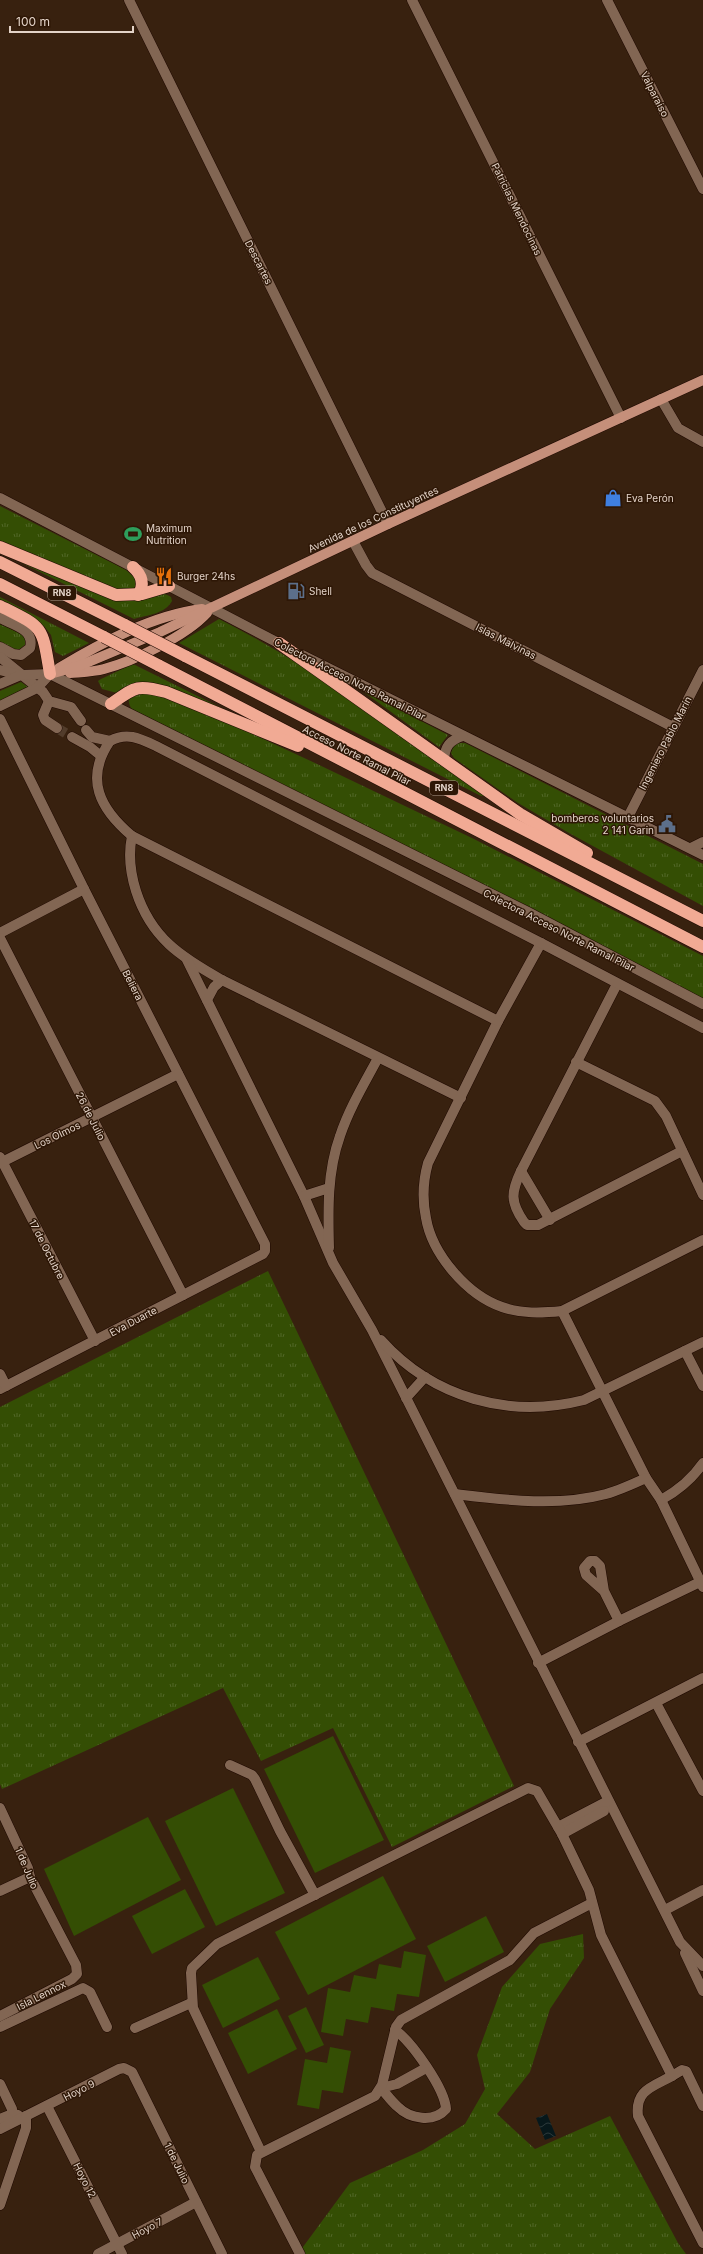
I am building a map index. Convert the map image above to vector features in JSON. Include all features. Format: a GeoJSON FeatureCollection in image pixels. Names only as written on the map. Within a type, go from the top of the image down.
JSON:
{"type":"FeatureCollection","features":[{"type":"Feature","properties":{"kind":"highway"},"geometry":{"type":"LineString","coordinates":[[0,547],[116,594],[138,595],[169,586]]}},
{"type":"Feature","properties":{"kind":"highway","name":"Acceso Norte Ramal Pilar"},"geometry":{"type":"LineString","coordinates":[[0,562],[703,921]]}},
{"type":"Feature","properties":{"kind":"highway"},"geometry":{"type":"LineString","coordinates":[[133,567],[141,577],[142,584],[138,595]]}},
{"type":"Feature","properties":{"kind":"highway","name":"Acceso Norte Ramal Pilar"},"geometry":{"type":"LineString","coordinates":[[0,584],[703,947]]}},
{"type":"Feature","properties":{"kind":"highway"},"geometry":{"type":"LineString","coordinates":[[0,606],[33,622],[40,630],[45,640],[50,674]]}},
{"type":"Feature","properties":{"kind":"highway"},"geometry":{"type":"LineString","coordinates":[[278,643],[538,825],[703,918]]}},
{"type":"Feature","properties":{"kind":"highway"},"geometry":{"type":"LineString","coordinates":[[111,704],[132,688],[140,687],[166,692],[373,777]]}},
{"type":"Feature","properties":{"kind":"main road","name":"Avenida de los Constituyentes"},"geometry":{"type":"LineString","coordinates":[[50,674],[80,666],[160,632],[388,524],[703,380]]}},
{"type":"Feature","properties":{"kind":"street","name":"Descartes"},"geometry":{"type":"LineString","coordinates":[[128,0],[388,524]]}},
{"type":"Feature","properties":{"kind":"street","name":"Patricias Mendocinas"},"geometry":{"type":"LineString","coordinates":[[412,0],[621,418]]}},
{"type":"Feature","properties":{"kind":"street","name":"Valparaíso"},"geometry":{"type":"LineString","coordinates":[[607,0],[703,189]]}},
{"type":"Feature","properties":{"kind":"street"},"geometry":{"type":"LineString","coordinates":[[662,399],[678,428],[703,442]]}},
{"type":"Feature","properties":{"kind":"street","name":"Colectora Acceso Norte Ramal Pilar"},"geometry":{"type":"LineString","coordinates":[[0,498],[278,643],[703,855]]}},
{"type":"Feature","properties":{"kind":"street","name":"Islas Malvinas"},"geometry":{"type":"LineString","coordinates":[[354,541],[366,565],[372,573],[673,727]]}},
{"type":"Feature","properties":{"kind":"street"},"geometry":{"type":"LineString","coordinates":[[0,618],[26,631],[31,641],[30,648],[21,655],[13,654],[0,647]]}},
{"type":"Feature","properties":{"kind":"street"},"geometry":{"type":"LineString","coordinates":[[0,657],[20,675],[43,692],[49,701],[71,707],[81,721]]}},
{"type":"Feature","properties":{"kind":"street"},"geometry":{"type":"LineString","coordinates":[[0,670],[20,675]]}},
{"type":"Feature","properties":{"kind":"street","name":"Ingeniero Pablo Marín"},"geometry":{"type":"LineString","coordinates":[[628,817],[703,670]]}},
{"type":"Feature","properties":{"kind":"street"},"geometry":{"type":"LineString","coordinates":[[0,706],[37,688],[50,674]]}},
{"type":"Feature","properties":{"kind":"street","name":"Colectora Acceso Norte Ramal Pilar"},"geometry":{"type":"LineString","coordinates":[[50,674],[528,912],[703,1004]]}},
{"type":"Feature","properties":{"kind":"street","name":"Avenida de los Constituyentes"},"geometry":{"type":"LineString","coordinates":[[0,684],[20,675],[50,674]]}},
{"type":"Feature","properties":{"kind":"street"},"geometry":{"type":"LineString","coordinates":[[49,701],[43,715],[45,720],[57,728]]}},
{"type":"Feature","properties":{"kind":"street","name":"Beliera"},"geometry":{"type":"LineString","coordinates":[[0,719],[84,889],[265,1244],[265,1251]]}},
{"type":"Feature","properties":{"kind":"street"},"geometry":{"type":"LineString","coordinates":[[86,730],[92,737],[110,741],[127,735],[136,736],[541,943],[703,1028]]}},
{"type":"Feature","properties":{"kind":"street"},"geometry":{"type":"LineString","coordinates":[[72,736],[101,756]]}},
{"type":"Feature","properties":{"kind":"street"},"geometry":{"type":"LineString","coordinates":[[444,760],[445,748],[452,740],[463,736]]}},
{"type":"Feature","properties":{"kind":"street"},"geometry":{"type":"LineString","coordinates":[[110,741],[101,756],[96,774],[99,794],[108,813],[132,836],[498,1021]]}},
{"type":"Feature","properties":{"kind":"street"},"geometry":{"type":"LineString","coordinates":[[132,836],[130,863],[141,905],[157,932],[187,960],[222,980],[461,1098]]}},
{"type":"Feature","properties":{"kind":"street"},"geometry":{"type":"LineString","coordinates":[[691,848],[703,842]]}},
{"type":"Feature","properties":{"kind":"street"},"geometry":{"type":"LineString","coordinates":[[0,934],[84,889]]}},
{"type":"Feature","properties":{"kind":"street","name":"26 de Julio"},"geometry":{"type":"LineString","coordinates":[[0,938],[183,1295]]}},
{"type":"Feature","properties":{"kind":"street"},"geometry":{"type":"LineString","coordinates":[[541,943],[498,1021],[461,1098],[431,1155],[425,1174],[424,1201],[426,1219],[431,1235],[457,1276],[485,1299],[502,1307],[525,1312],[562,1311],[703,1240]]}},
{"type":"Feature","properties":{"kind":"street"},"geometry":{"type":"LineString","coordinates":[[187,960],[304,1196],[329,1254],[372,1330],[538,1663],[665,1910],[703,1990]]}},
{"type":"Feature","properties":{"kind":"street"},"geometry":{"type":"LineString","coordinates":[[207,1000],[214,987],[222,980]]}},
{"type":"Feature","properties":{"kind":"street"},"geometry":{"type":"LineString","coordinates":[[617,984],[521,1171],[512,1192],[512,1198],[521,1218],[527,1225],[532,1226],[550,1220],[682,1151]]}},
{"type":"Feature","properties":{"kind":"street"},"geometry":{"type":"LineString","coordinates":[[329,1254],[329,1188],[332,1164],[339,1137],[378,1058]]}},
{"type":"Feature","properties":{"kind":"street"},"geometry":{"type":"LineString","coordinates":[[576,1062],[655,1101],[666,1116],[703,1195]]}},
{"type":"Feature","properties":{"kind":"street","name":"Los Olmos"},"geometry":{"type":"LineString","coordinates":[[1,1161],[92,1118],[178,1074]]}},
{"type":"Feature","properties":{"kind":"street","name":"17 de Octubre"},"geometry":{"type":"LineString","coordinates":[[1,1161],[95,1342]]}},
{"type":"Feature","properties":{"kind":"street"},"geometry":{"type":"LineString","coordinates":[[521,1171],[550,1220]]}},
{"type":"Feature","properties":{"kind":"street"},"geometry":{"type":"LineString","coordinates":[[304,1196],[329,1188]]}},
{"type":"Feature","properties":{"kind":"street","name":"Eva Duarte"},"geometry":{"type":"LineString","coordinates":[[3,1388],[95,1342],[262,1254],[265,1251]]}},
{"type":"Feature","properties":{"kind":"street"},"geometry":{"type":"LineString","coordinates":[[538,1663],[619,1621],[702,1584],[660,1500],[646,1478],[562,1311]]}},
{"type":"Feature","properties":{"kind":"street"},"geometry":{"type":"LineString","coordinates":[[372,1330],[395,1354],[425,1377],[478,1401],[514,1408],[565,1405],[584,1400],[604,1392],[703,1342]]}},
{"type":"Feature","properties":{"kind":"street"},"geometry":{"type":"LineString","coordinates":[[685,1351],[703,1386]]}},
{"type":"Feature","properties":{"kind":"street"},"geometry":{"type":"LineString","coordinates":[[0,1374],[3,1388]]}},
{"type":"Feature","properties":{"kind":"street"},"geometry":{"type":"LineString","coordinates":[[406,1398],[425,1377]]}},
{"type":"Feature","properties":{"kind":"street"},"geometry":{"type":"LineString","coordinates":[[660,1500],[673,1493],[693,1476],[703,1463]]}},
{"type":"Feature","properties":{"kind":"street"},"geometry":{"type":"LineString","coordinates":[[455,1494],[502,1500],[553,1501],[605,1494],[646,1478]]}},
{"type":"Feature","properties":{"kind":"street"},"geometry":{"type":"LineString","coordinates":[[604,1591],[619,1621]]}},
{"type":"Feature","properties":{"kind":"street"},"geometry":{"type":"LineString","coordinates":[[578,1742],[703,1678]]}},
{"type":"Feature","properties":{"kind":"street"},"geometry":{"type":"LineString","coordinates":[[656,1703],[703,1791]]}},
{"type":"Feature","properties":{"kind":"street"},"geometry":{"type":"LineString","coordinates":[[230,1765],[252,1775],[255,1779],[280,1831],[315,1895]]}},
{"type":"Feature","properties":{"kind":"street"},"geometry":{"type":"LineString","coordinates":[[261,2152],[191,2003],[190,1973],[210,1948],[528,1788],[536,1791],[560,1830],[589,1890],[601,1935],[672,2076]]}},
{"type":"Feature","properties":{"kind":"street"},"geometry":{"type":"LineString","coordinates":[[560,1830],[610,1804]]}},
{"type":"Feature","properties":{"kind":"street","name":"1 de Julio"},"geometry":{"type":"LineString","coordinates":[[0,1808],[28,1868],[30,1877],[76,1965],[77,1971]]}},
{"type":"Feature","properties":{"kind":"street"},"geometry":{"type":"LineString","coordinates":[[0,1892],[30,1877]]}},
{"type":"Feature","properties":{"kind":"street"},"geometry":{"type":"LineString","coordinates":[[665,1910],[703,1890]]}},
{"type":"Feature","properties":{"kind":"street"},"geometry":{"type":"LineString","coordinates":[[300,2254],[255,2166],[255,2158],[261,2152],[375,2096],[381,2088],[395,2030],[401,2020],[510,1960],[534,1933],[592,1903]]}},
{"type":"Feature","properties":{"kind":"street"},"geometry":{"type":"LineString","coordinates":[[680,1942],[703,1966]]}},
{"type":"Feature","properties":{"kind":"street","name":"Isla Lennox"},"geometry":{"type":"LineString","coordinates":[[0,2016],[72,1979],[77,1971]]}},
{"type":"Feature","properties":{"kind":"street"},"geometry":{"type":"LineString","coordinates":[[0,2027],[78,1988],[83,1988],[90,1992],[107,2027]]}},
{"type":"Feature","properties":{"kind":"street"},"geometry":{"type":"LineString","coordinates":[[135,2028],[191,2003]]}},
{"type":"Feature","properties":{"kind":"street"},"geometry":{"type":"LineString","coordinates":[[381,2088],[399,2108],[427,2119],[433,2118],[446,2109],[445,2100],[436,2080],[426,2068],[409,2041],[395,2030]]}},
{"type":"Feature","properties":{"kind":"street","name":"Hoyo 9"},"geometry":{"type":"LineString","coordinates":[[0,2129],[119,2069],[124,2068],[132,2072]]}},
{"type":"Feature","properties":{"kind":"street"},"geometry":{"type":"LineString","coordinates":[[381,2088],[397,2084],[426,2068]]}},
{"type":"Feature","properties":{"kind":"street"},"geometry":{"type":"LineString","coordinates":[[703,2106],[686,2071],[682,2070],[642,2093],[638,2104],[638,2116],[703,2243]]}},
{"type":"Feature","properties":{"kind":"street","name":"1 de Julio"},"geometry":{"type":"LineString","coordinates":[[132,2072],[222,2254]]}},
{"type":"Feature","properties":{"kind":"street"},"geometry":{"type":"LineString","coordinates":[[0,2084],[12,2109],[12,2114]]}},
{"type":"Feature","properties":{"kind":"street","name":"Hoyo 12"},"geometry":{"type":"LineString","coordinates":[[47,2106],[122,2254]]}},
{"type":"Feature","properties":{"kind":"street"},"geometry":{"type":"LineString","coordinates":[[0,2119],[12,2114],[26,2116],[26,2128],[0,2205]]}},
{"type":"Feature","properties":{"kind":"street","name":"Hoyo 7"},"geometry":{"type":"LineString","coordinates":[[98,2254],[196,2202]]}},
{"type":"Feature","properties":{"kind":"green space"},"geometry":{"type":"Polygon","coordinates":[[[0,506],[126,570],[137,580],[137,585],[133,590],[117,590],[0,542],[0,506]]]}},
{"type":"Feature","properties":{"kind":"green space"},"geometry":{"type":"Polygon","coordinates":[[[10,557],[112,597],[126,601],[161,594],[171,597],[172,601],[165,609],[134,619],[10,557]]]}},
{"type":"Feature","properties":{"kind":"green space"},"geometry":{"type":"Polygon","coordinates":[[[0,597],[89,643],[63,656],[55,652],[51,635],[44,626],[0,602],[0,597]]]}},
{"type":"Feature","properties":{"kind":"green space"},"geometry":{"type":"Polygon","coordinates":[[[219,619],[289,658],[323,680],[389,725],[486,796],[481,796],[179,643],[219,619]]]}},
{"type":"Feature","properties":{"kind":"green space"},"geometry":{"type":"Polygon","coordinates":[[[0,624],[25,636],[26,644],[17,651],[0,642],[0,624]]]}},
{"type":"Feature","properties":{"kind":"green space"},"geometry":{"type":"Polygon","coordinates":[[[133,664],[260,727],[159,686],[117,693],[102,689],[98,681],[133,664]]]}},
{"type":"Feature","properties":{"kind":"green space"},"geometry":{"type":"Polygon","coordinates":[[[21,682],[28,687],[0,701],[0,691],[21,682]]]}},
{"type":"Feature","properties":{"kind":"green space"},"geometry":{"type":"Polygon","coordinates":[[[361,690],[448,735],[439,747],[361,690]]]}},
{"type":"Feature","properties":{"kind":"green space"},"geometry":{"type":"Polygon","coordinates":[[[136,691],[156,693],[188,704],[315,763],[474,839],[703,956],[703,999],[136,714],[129,704],[129,696],[136,691]]]}},
{"type":"Feature","properties":{"kind":"green space"},"geometry":{"type":"Polygon","coordinates":[[[458,743],[465,743],[703,864],[703,906],[569,833],[518,803],[454,758],[451,753],[453,747],[458,743]]]}},
{"type":"Feature","properties":{"kind":"green space"},"geometry":{"type":"Polygon","coordinates":[[[268,1271],[514,1786],[392,1847],[333,1728],[261,1761],[223,1688],[2,1789],[0,1784],[0,1407],[268,1271]]]}},
{"type":"Feature","properties":{"kind":"green space"},"geometry":{"type":"Polygon","coordinates":[[[333,1736],[384,1840],[315,1873],[264,1769],[333,1736]]]}},
{"type":"Feature","properties":{"kind":"green space"},"geometry":{"type":"Polygon","coordinates":[[[233,1788],[285,1893],[216,1926],[165,1821],[233,1788]]]}},
{"type":"Feature","properties":{"kind":"green space"},"geometry":{"type":"Polygon","coordinates":[[[148,1817],[181,1880],[74,1936],[44,1869],[148,1817]]]}},
{"type":"Feature","properties":{"kind":"green space"},"geometry":{"type":"Polygon","coordinates":[[[383,1876],[416,1939],[308,1995],[275,1932],[383,1876]]]}},
{"type":"Feature","properties":{"kind":"green space"},"geometry":{"type":"Polygon","coordinates":[[[185,1889],[205,1927],[152,1954],[132,1916],[185,1889]]]}},
{"type":"Feature","properties":{"kind":"green space"},"geometry":{"type":"Polygon","coordinates":[[[486,1916],[504,1952],[445,1982],[427,1946],[486,1916]]]}},
{"type":"Feature","properties":{"kind":"green space"},"geometry":{"type":"Polygon","coordinates":[[[583,1934],[584,1958],[550,2009],[530,2072],[497,2114],[535,2149],[610,2116],[678,2243],[686,2254],[301,2254],[300,2251],[350,2183],[423,2150],[465,2124],[485,2089],[477,2055],[502,1987],[540,1944],[583,1934]]]}},
{"type":"Feature","properties":{"kind":"green space"},"geometry":{"type":"Polygon","coordinates":[[[404,1951],[426,1955],[419,1997],[397,1994],[394,2011],[371,2007],[368,2023],[346,2019],[343,2036],[321,2032],[328,1988],[350,1992],[354,1975],[376,1979],[379,1964],[401,1968],[404,1951]]]}},
{"type":"Feature","properties":{"kind":"green space"},"geometry":{"type":"Polygon","coordinates":[[[258,1957],[280,1999],[223,2028],[202,1985],[258,1957]]]}},
{"type":"Feature","properties":{"kind":"green space"},"geometry":{"type":"Polygon","coordinates":[[[306,2007],[324,2045],[306,2053],[288,2016],[306,2007]]]}},
{"type":"Feature","properties":{"kind":"green space"},"geometry":{"type":"Polygon","coordinates":[[[277,2009],[297,2049],[248,2074],[228,2033],[277,2009]]]}},
{"type":"Feature","properties":{"kind":"green space"},"geometry":{"type":"Polygon","coordinates":[[[330,2047],[351,2051],[343,2093],[322,2090],[319,2109],[297,2105],[305,2059],[327,2063],[330,2047]]]}},
{"type":"Feature","properties":{"kind":"water"},"geometry":{"type":"Polygon","coordinates":[[[547,2114],[556,2136],[545,2140],[536,2118],[547,2114]]]}},
{"type":"Feature","properties":{"kind":"tunnel"},"geometry":{"type":"LineString","coordinates":[[57,728],[72,737]]}},
{"type":"Feature","properties":{"kind":"place","name":"Eva Perón"},"geometry":{"type":"Point","coordinates":[613,498]}},
{"type":"Feature","properties":{"kind":"place","name":"Maximum Nutrition"},"geometry":{"type":"Point","coordinates":[133,534]}},
{"type":"Feature","properties":{"kind":"place","name":"Burger 24hs"},"geometry":{"type":"Point","coordinates":[164,576]}},
{"type":"Feature","properties":{"kind":"place","name":"Shell"},"geometry":{"type":"Point","coordinates":[296,591]}},
{"type":"Feature","properties":{"kind":"place","name":"bomberos voluntarios 2 141 Garin"},"geometry":{"type":"Point","coordinates":[667,824]}}]}
